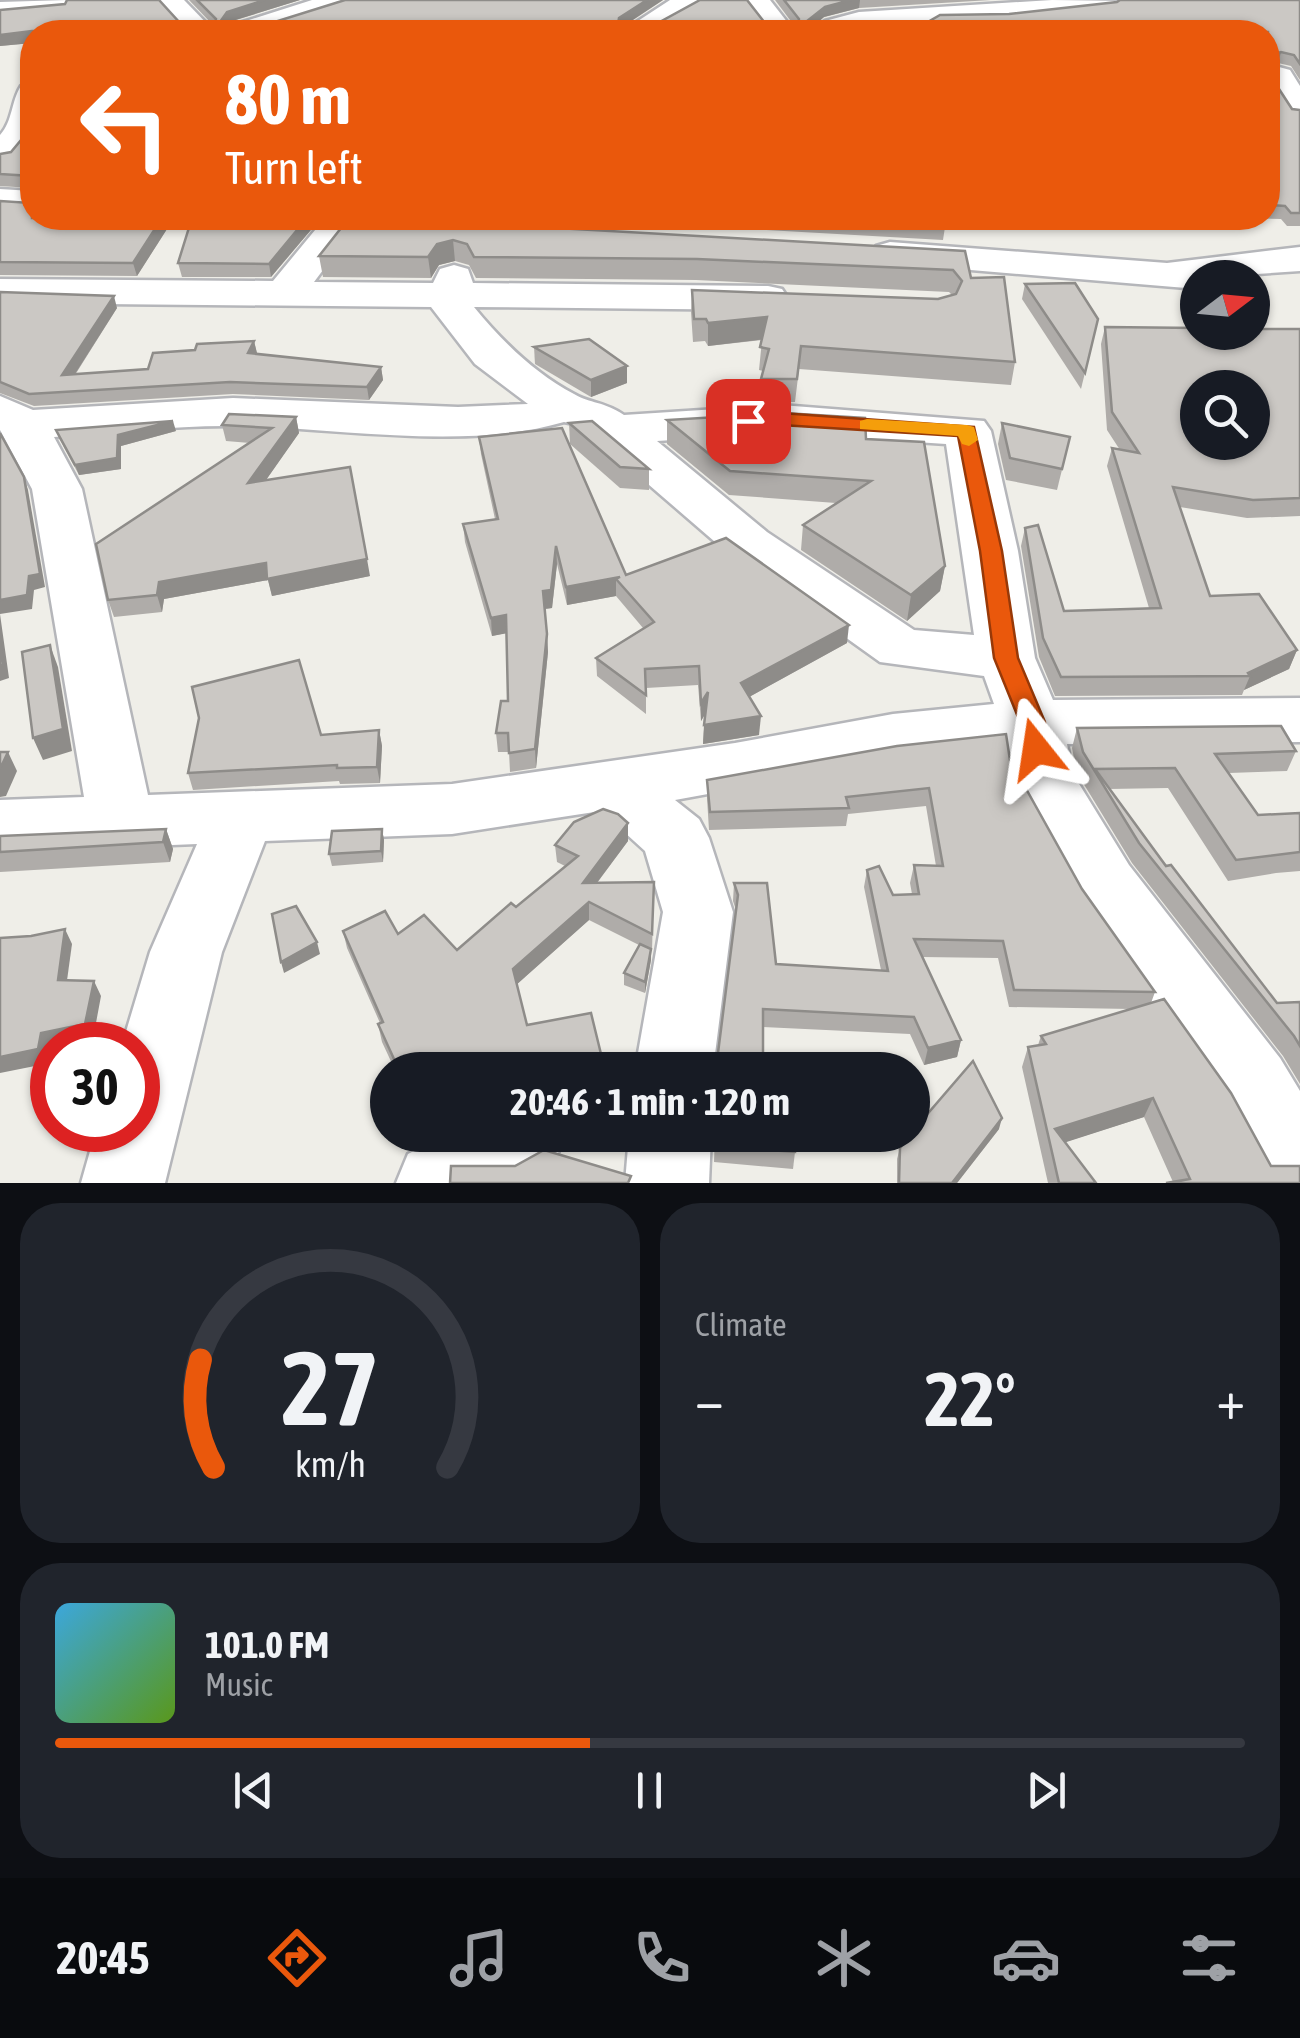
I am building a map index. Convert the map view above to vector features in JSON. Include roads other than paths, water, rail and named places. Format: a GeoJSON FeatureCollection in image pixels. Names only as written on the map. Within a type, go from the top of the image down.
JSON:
{"type":"FeatureCollection","features":[{"type":"Feature","properties":{"kind":"street"},"geometry":{"type":"LineString","coordinates":[[169,0],[189,20]]}},
{"type":"Feature","properties":{"kind":"street"},"geometry":{"type":"LineString","coordinates":[[277,20],[339,0]]}},
{"type":"Feature","properties":{"kind":"street"},"geometry":{"type":"LineString","coordinates":[[656,20],[685,2],[698,0]]}},
{"type":"Feature","properties":{"kind":"street"},"geometry":{"type":"LineString","coordinates":[[756,0],[772,20]]}},
{"type":"Feature","properties":{"kind":"street"},"geometry":{"type":"LineString","coordinates":[[880,0],[923,20]]}},
{"type":"Feature","properties":{"kind":"street"},"geometry":{"type":"LineString","coordinates":[[899,20],[1007,14],[1118,1]]}},
{"type":"Feature","properties":{"kind":"street"},"geometry":{"type":"LineString","coordinates":[[0,10],[61,7]]}},
{"type":"Feature","properties":{"kind":"street"},"geometry":{"type":"LineString","coordinates":[[1282,77],[1300,110]]}},
{"type":"Feature","properties":{"kind":"street"},"geometry":{"type":"LineString","coordinates":[[0,155],[20,132]]}},
{"type":"Feature","properties":{"kind":"street"},"geometry":{"type":"LineString","coordinates":[[284,294],[345,230]]}},
{"type":"Feature","properties":{"kind":"street"},"geometry":{"type":"LineString","coordinates":[[442,296],[451,291],[452,280],[495,230]]}},
{"type":"Feature","properties":{"kind":"street"},"geometry":{"type":"LineString","coordinates":[[963,230],[974,259]]}},
{"type":"Feature","properties":{"kind":"street"},"geometry":{"type":"LineString","coordinates":[[859,252],[1286,282]]}},
{"type":"Feature","properties":{"kind":"street"},"geometry":{"type":"LineString","coordinates":[[1174,272],[1180,273]]}},
{"type":"Feature","properties":{"kind":"street"},"geometry":{"type":"LineString","coordinates":[[0,291],[806,298]]}},
{"type":"Feature","properties":{"kind":"street"},"geometry":{"type":"LineString","coordinates":[[442,296],[490,355],[563,408]]}},
{"type":"Feature","properties":{"kind":"street"},"geometry":{"type":"LineString","coordinates":[[12,418],[233,412],[491,420],[524,419],[563,408],[588,412],[748,542],[900,648],[1006,658]]}},
{"type":"Feature","properties":{"kind":"street"},"geometry":{"type":"LineString","coordinates":[[12,418],[57,490],[121,822]]}},
{"type":"Feature","properties":{"kind":"street"},"geometry":{"type":"LineString","coordinates":[[614,430],[781,419],[967,431],[991,551],[1006,658],[1032,722],[1041,776],[1104,885],[1252,1084],[1300,1169]]}},
{"type":"Feature","properties":{"kind":"street"},"geometry":{"type":"LineString","coordinates":[[0,826],[452,808],[893,737],[1032,722],[1300,720]]}},
{"type":"Feature","properties":{"kind":"street"},"geometry":{"type":"LineString","coordinates":[[612,784],[675,838],[698,912],[667,1052]]}},
{"type":"Feature","properties":{"kind":"street"},"geometry":{"type":"LineString","coordinates":[[160,1046],[186,952],[242,817]]}},
{"type":"Feature","properties":{"kind":"street"},"geometry":{"type":"LineString","coordinates":[[123,1183],[131,1152]]}},
{"type":"Feature","properties":{"kind":"street"},"geometry":{"type":"LineString","coordinates":[[438,1183],[494,1152]]}},
{"type":"Feature","properties":{"kind":"street"},"geometry":{"type":"LineString","coordinates":[[667,1183],[669,1152]]}}]}
